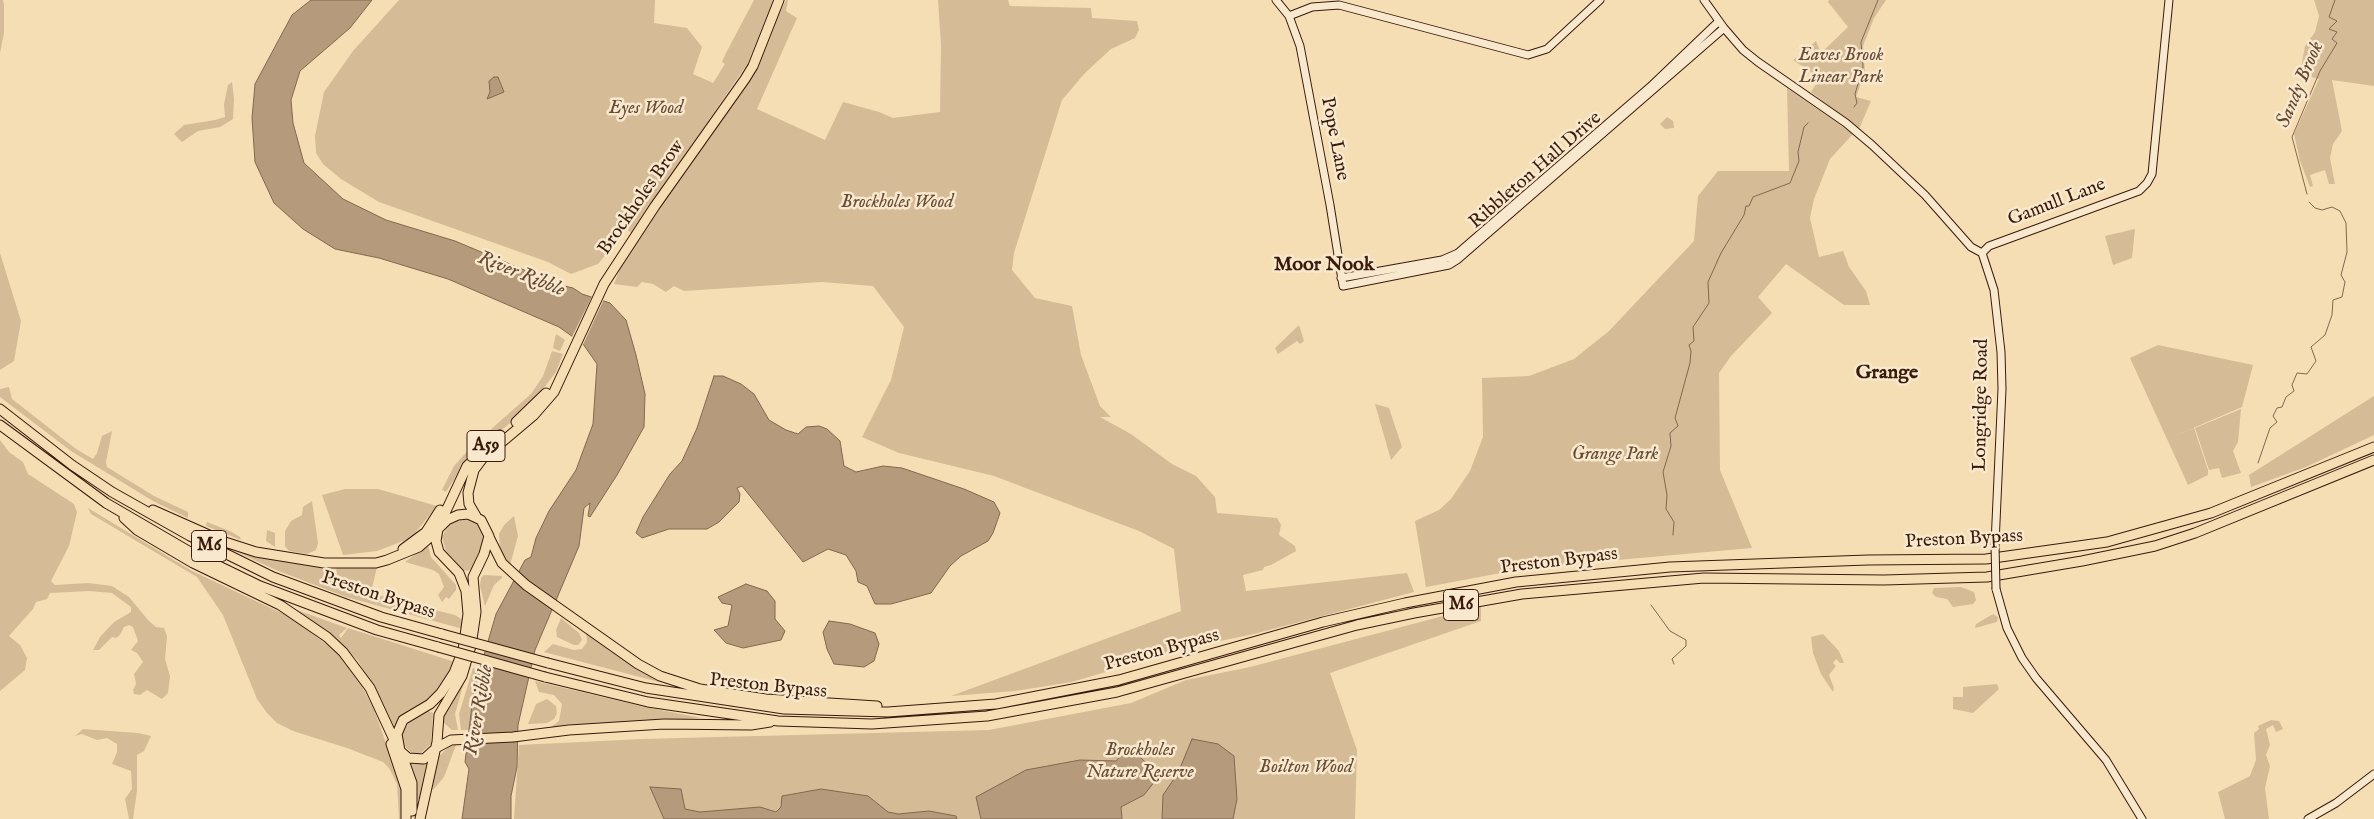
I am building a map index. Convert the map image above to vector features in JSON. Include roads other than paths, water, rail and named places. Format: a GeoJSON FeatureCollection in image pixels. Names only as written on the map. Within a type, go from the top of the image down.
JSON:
{"type":"FeatureCollection","features":[{"type":"Feature","properties":{"kind":"highway","name":"Brockholes Brow"},"geometry":{"type":"LineString","coordinates":[[558,382],[604,284],[655,206],[753,66],[779,0]]}},
{"type":"Feature","properties":{"kind":"highway","name":"A59"},"geometry":{"type":"LineString","coordinates":[[438,530],[444,513],[467,466],[558,382]]}},
{"type":"Feature","properties":{"kind":"highway","name":"A59"},"geometry":{"type":"LineString","coordinates":[[476,516],[470,504],[468,493],[474,470],[489,452],[540,409],[554,392],[558,382]]}},
{"type":"Feature","properties":{"kind":"highway","name":"Preston Bypass"},"geometry":{"type":"LineString","coordinates":[[0,409],[72,465],[112,492],[190,536],[273,577],[381,617],[646,688],[784,709],[888,712],[996,704],[1119,680],[1323,622],[1405,603],[1516,582],[1670,567],[1986,558],[2107,542],[2211,513],[2374,447]]}},
{"type":"Feature","properties":{"kind":"highway","name":"Preston Bypass"},"geometry":{"type":"LineString","coordinates":[[0,425],[106,503],[190,552],[260,586],[377,630],[545,677],[648,702],[778,721],[872,724],[1001,714],[1117,692],[1357,625],[1414,612],[1522,594],[1704,578],[1884,580],[1987,577],[2057,566],[2155,546],[2195,533],[2373,460]]}},
{"type":"Feature","properties":{"kind":"highway"},"geometry":{"type":"LineString","coordinates":[[358,563],[401,550],[420,538],[431,525],[458,475],[467,466]]}},
{"type":"Feature","properties":{"kind":"highway"},"geometry":{"type":"LineString","coordinates":[[112,492],[193,529],[256,552],[324,563],[376,562],[407,553],[423,544],[452,517],[464,514],[476,516],[486,526],[502,563],[532,589],[648,670],[671,680],[700,689],[766,699],[925,709]]}},
{"type":"Feature","properties":{"kind":"highway"},"geometry":{"type":"LineString","coordinates":[[106,503],[137,530],[193,563],[304,620],[343,652],[363,677],[378,703],[401,753],[412,760],[420,760],[436,748],[456,740],[664,724],[750,725],[778,721]]}},
{"type":"Feature","properties":{"kind":"highway"},"geometry":{"type":"LineString","coordinates":[[410,819],[413,792],[397,734],[400,725],[407,717],[436,698],[446,687],[457,666],[465,642],[468,614],[466,590],[459,573],[439,552],[436,541],[438,530]]}},
{"type":"Feature","properties":{"kind":"highway"},"geometry":{"type":"LineString","coordinates":[[420,819],[436,748],[440,711],[462,676],[471,646],[476,612],[473,578],[484,554],[489,536]]}},
{"type":"Feature","properties":{"kind":"highway"},"geometry":{"type":"LineString","coordinates":[[378,703],[406,789],[406,819]]}},
{"type":"Feature","properties":{"kind":"street"},"geometry":{"type":"LineString","coordinates":[[1289,16],[1312,7],[1339,5],[1528,55],[1540,53],[1550,46],[1600,0]]}},
{"type":"Feature","properties":{"kind":"street"},"geometry":{"type":"LineString","coordinates":[[1704,0],[1724,28],[1750,56],[1846,123],[1925,195],[1971,247],[1982,253]]}},
{"type":"Feature","properties":{"kind":"street","name":"Gamull Lane"},"geometry":{"type":"LineString","coordinates":[[1982,253],[1989,246],[2138,191],[2145,186],[2152,174],[2169,0]]}},
{"type":"Feature","properties":{"kind":"street","name":"Pope Lane"},"geometry":{"type":"LineString","coordinates":[[1277,1],[1289,16],[1300,46],[1343,286]]}},
{"type":"Feature","properties":{"kind":"street","name":"Ribbleton Hall Drive"},"geometry":{"type":"LineString","coordinates":[[1652,89],[1719,21]]}},
{"type":"Feature","properties":{"kind":"street","name":"Ribbleton Hall Drive"},"geometry":{"type":"LineString","coordinates":[[1343,286],[1449,265],[1724,28]]}},
{"type":"Feature","properties":{"kind":"street","name":"Longridge Road"},"geometry":{"type":"LineString","coordinates":[[1982,253],[1994,290],[2001,352],[2002,389],[1994,544],[1996,589],[2007,628],[2022,658],[2036,678],[2106,760],[2142,819]]}},
{"type":"Feature","properties":{"kind":"street","name":"Ribbleton Hall Drive"},"geometry":{"type":"LineString","coordinates":[[1341,278],[1455,258]]}},
{"type":"Feature","properties":{"kind":"street"},"geometry":{"type":"LineString","coordinates":[[2308,819],[2336,803],[2374,774]]}},
{"type":"Feature","properties":{"kind":"water","name":"River Ribble"},"geometry":{"type":"Polygon","coordinates":[[[311,0],[372,0],[350,28],[300,71],[291,100],[293,123],[304,163],[343,199],[386,220],[455,241],[560,285],[573,288],[582,294],[610,303],[626,320],[636,355],[645,394],[644,427],[617,475],[590,517],[588,516],[590,503],[584,508],[579,546],[535,650],[518,725],[517,767],[511,796],[511,819],[462,819],[469,769],[465,762],[476,673],[480,669],[496,614],[525,560],[531,557],[536,538],[549,511],[576,470],[593,424],[597,364],[583,344],[559,327],[448,279],[379,258],[335,249],[303,229],[274,203],[255,162],[252,118],[255,84],[292,15],[311,0]]]}},
{"type":"Feature","properties":{"kind":"water"},"geometry":{"type":"Polygon","coordinates":[[[494,77],[498,77],[504,92],[487,99],[490,92],[489,81],[494,77]]]}},
{"type":"Feature","properties":{"kind":"water"},"geometry":{"type":"Polygon","coordinates":[[[714,376],[723,376],[741,384],[754,394],[769,420],[786,430],[798,434],[806,427],[819,426],[827,429],[840,441],[844,466],[856,472],[883,466],[902,468],[964,489],[994,502],[1000,513],[993,533],[988,541],[961,556],[950,566],[931,593],[891,604],[875,604],[867,586],[858,582],[856,571],[846,555],[828,549],[803,562],[742,486],[737,488],[740,494],[739,502],[719,522],[707,529],[669,529],[642,538],[636,533],[643,517],[670,474],[682,461],[697,428],[714,376]]]}},
{"type":"Feature","properties":{"kind":"water"},"geometry":{"type":"Polygon","coordinates":[[[746,584],[767,591],[775,601],[775,619],[785,631],[781,640],[743,648],[726,643],[714,630],[728,626],[732,605],[722,603],[718,597],[746,584]]]}},
{"type":"Feature","properties":{"kind":"water"},"geometry":{"type":"Polygon","coordinates":[[[829,621],[850,624],[875,633],[879,644],[874,661],[864,667],[834,664],[827,649],[823,632],[829,621]]]}},
{"type":"Feature","properties":{"kind":"water"},"geometry":{"type":"Polygon","coordinates":[[[1192,739],[1218,744],[1234,756],[1237,799],[1233,819],[1162,819],[1163,795],[1178,773],[1192,739]]]}},
{"type":"Feature","properties":{"kind":"water"},"geometry":{"type":"Polygon","coordinates":[[[1124,752],[1140,757],[1159,775],[1162,772],[1144,795],[1121,807],[1122,819],[981,819],[976,797],[1026,770],[1080,760],[1116,761],[1124,752]]]}},
{"type":"Feature","properties":{"kind":"water"},"geometry":{"type":"Polygon","coordinates":[[[650,787],[681,789],[685,809],[700,812],[760,807],[776,812],[781,807],[782,796],[821,789],[868,796],[888,812],[898,814],[929,811],[956,816],[957,819],[664,819],[650,787]]]}},
{"type":"Feature","properties":{"kind":"waterway"},"geometry":{"type":"LineString","coordinates":[[1854,107],[1857,103],[1855,94],[1863,67],[1861,42],[1878,0]]}},
{"type":"Feature","properties":{"kind":"waterway","name":"Sandy Brook"},"geometry":{"type":"LineString","coordinates":[[2307,194],[2292,137],[2320,71],[2337,43],[2332,39],[2337,32],[2329,29],[2337,21],[2329,17],[2335,0]]}},
{"type":"Feature","properties":{"kind":"waterway"},"geometry":{"type":"LineString","coordinates":[[1673,535],[1674,522],[1666,509],[1667,495],[1663,472],[1671,446],[1670,433],[1678,426],[1675,418],[1690,363],[1691,351],[1689,345],[1694,341],[1693,327],[1709,303],[1708,282],[1721,253],[1744,215],[1746,206],[1749,206],[1753,197],[1790,183],[1799,161],[1798,152],[1804,127],[1808,123]]}},
{"type":"Feature","properties":{"kind":"waterway","name":"Sandy Brook"},"geometry":{"type":"LineString","coordinates":[[2258,463],[2270,428],[2277,422],[2273,416],[2277,408],[2282,407],[2286,397],[2294,391],[2292,385],[2297,373],[2307,374],[2316,361],[2311,347],[2325,335],[2332,315],[2333,300],[2342,297],[2345,282],[2341,275],[2347,252],[2346,223],[2340,211],[2332,207],[2322,210],[2315,208],[2309,202]]}},
{"type":"Feature","properties":{"kind":"waterway"},"geometry":{"type":"LineString","coordinates":[[1651,605],[1670,631],[1686,640],[1686,646],[1672,659],[1674,664]]}},
{"type":"Feature","properties":{"kind":"district","name":"Moor Nook"},"geometry":{"type":"Point","coordinates":[1324,266]}},
{"type":"Feature","properties":{"kind":"district","name":"Grange"},"geometry":{"type":"Point","coordinates":[1887,374]}},
{"type":"Feature","properties":{"kind":"park label","name":"Eaves Brook Linear Park"},"geometry":{"type":"Point","coordinates":[1841,67]}},
{"type":"Feature","properties":{"kind":"park label","name":"Eyes Wood"},"geometry":{"type":"Point","coordinates":[646,109]}},
{"type":"Feature","properties":{"kind":"park label","name":"Brockholes Wood"},"geometry":{"type":"Point","coordinates":[897,203]}},
{"type":"Feature","properties":{"kind":"park label","name":"Grange Park"},"geometry":{"type":"Point","coordinates":[1615,455]}},
{"type":"Feature","properties":{"kind":"park label","name":"Brockholes Nature Reserve"},"geometry":{"type":"Point","coordinates":[1140,762]}},
{"type":"Feature","properties":{"kind":"park label","name":"Boilton Wood"},"geometry":{"type":"Point","coordinates":[1306,768]}}]}
